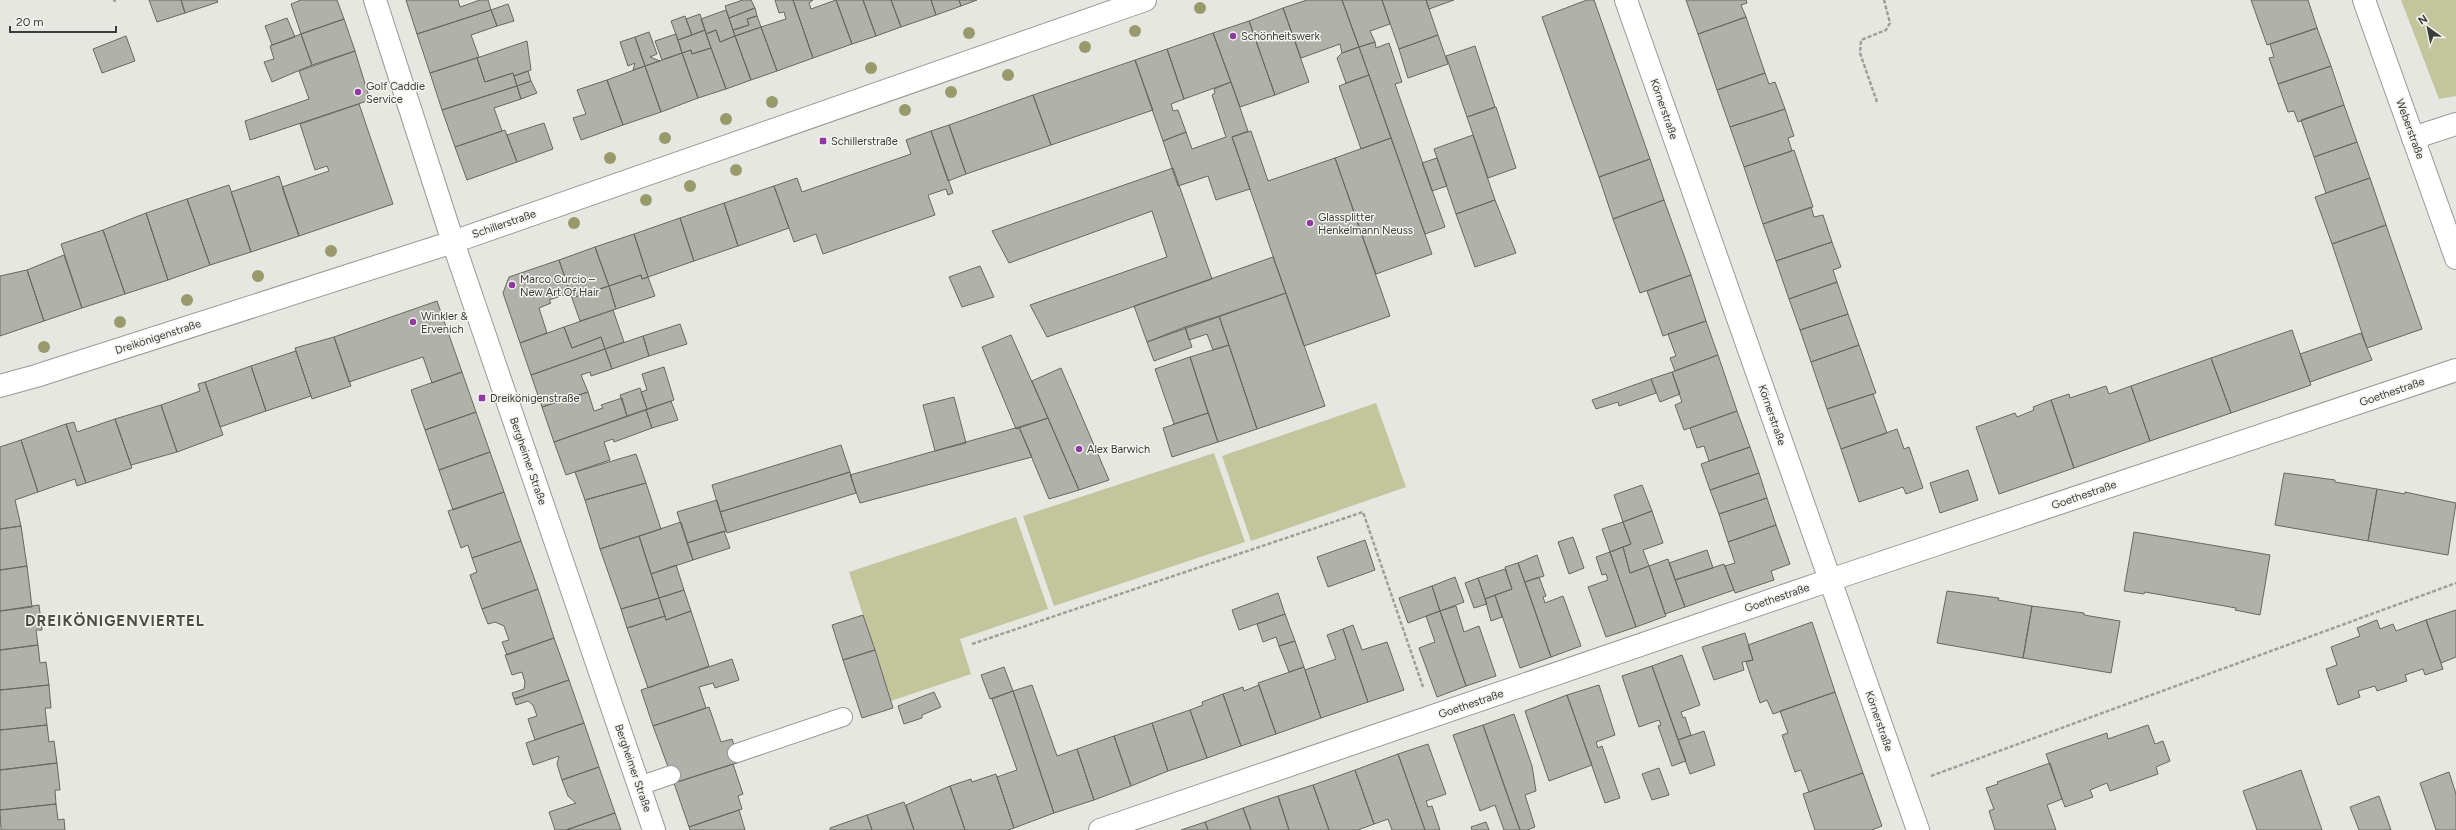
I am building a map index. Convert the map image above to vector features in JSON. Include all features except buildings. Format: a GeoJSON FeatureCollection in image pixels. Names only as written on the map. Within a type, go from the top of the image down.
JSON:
{"type":"FeatureCollection","features":[{"type":"Feature","properties":{"kind":"street","name":"Bergheimer Straße"},"geometry":{"type":"LineString","coordinates":[[376,0],[453,242],[654,830]]}},
{"type":"Feature","properties":{"kind":"street","name":"Schillerstraße"},"geometry":{"type":"LineString","coordinates":[[453,242],[1145,0]]}},
{"type":"Feature","properties":{"kind":"street","name":"Körnerstraße"},"geometry":{"type":"LineString","coordinates":[[1626,0],[1918,830]]}},
{"type":"Feature","properties":{"kind":"street","name":"Weberstraße"},"geometry":{"type":"LineString","coordinates":[[2364,0],[2456,258]]}},
{"type":"Feature","properties":{"kind":"street"},"geometry":{"type":"LineString","coordinates":[[2413,138],[2456,124]]}},
{"type":"Feature","properties":{"kind":"street","name":"Dreikönigenstraße"},"geometry":{"type":"LineString","coordinates":[[0,386],[36,376],[453,242]]}},
{"type":"Feature","properties":{"kind":"street","name":"Goethestraße"},"geometry":{"type":"LineString","coordinates":[[1100,830],[1830,580],[2456,370]]}},
{"type":"Feature","properties":{"kind":"lane"},"geometry":{"type":"LineString","coordinates":[[737,753],[843,717]]}},
{"type":"Feature","properties":{"kind":"lane"},"geometry":{"type":"LineString","coordinates":[[639,786],[671,776]]}},
{"type":"Feature","properties":{"kind":"path"},"geometry":{"type":"LineString","coordinates":[[1877,102],[1860,53],[1861,40],[1886,30],[1890,23],[1884,0]]}},
{"type":"Feature","properties":{"kind":"path"},"geometry":{"type":"LineString","coordinates":[[972,644],[1363,512],[1433,717]]}},
{"type":"Feature","properties":{"kind":"path"},"geometry":{"type":"LineString","coordinates":[[1902,786],[2456,583]]}},
{"type":"Feature","properties":{"kind":"green space"},"geometry":{"type":"Polygon","coordinates":[[[2401,0],[2456,0],[2456,96],[2439,99],[2401,0]]]}},
{"type":"Feature","properties":{"kind":"green space"},"geometry":{"type":"Polygon","coordinates":[[[1376,403],[1406,487],[1251,541],[1222,456],[1376,403]]]}},
{"type":"Feature","properties":{"kind":"green space"},"geometry":{"type":"Polygon","coordinates":[[[1214,453],[1245,542],[1054,606],[1023,516],[1214,453]]]}},
{"type":"Feature","properties":{"kind":"green space"},"geometry":{"type":"Polygon","coordinates":[[[1016,517],[1048,609],[960,639],[971,674],[891,701],[849,572],[1016,517]]]}},
{"type":"Feature","properties":{"kind":"place","name":"Schönheitswerk"},"geometry":{"type":"Point","coordinates":[1233,36]}},
{"type":"Feature","properties":{"kind":"place","name":"Golf Caddie Service"},"geometry":{"type":"Point","coordinates":[358,92]}},
{"type":"Feature","properties":{"kind":"place","name":"Schillerstraße"},"geometry":{"type":"Point","coordinates":[823,141]}},
{"type":"Feature","properties":{"kind":"place","name":"Glassplitter Henkelmann Neuss"},"geometry":{"type":"Point","coordinates":[1310,223]}},
{"type":"Feature","properties":{"kind":"place","name":"Marco Curcio – New Art Of Hair"},"geometry":{"type":"Point","coordinates":[512,285]}},
{"type":"Feature","properties":{"kind":"place","name":"Winkler & Ervenich"},"geometry":{"type":"Point","coordinates":[413,322]}},
{"type":"Feature","properties":{"kind":"place","name":"Dreikönigenstraße"},"geometry":{"type":"Point","coordinates":[482,398]}},
{"type":"Feature","properties":{"kind":"place","name":"Alex Barwich"},"geometry":{"type":"Point","coordinates":[1079,449]}},
{"type":"Feature","properties":{"kind":"district","name":"DREIKÖNIGENVIERTEL"},"geometry":{"type":"Point","coordinates":[115,621]}}]}
